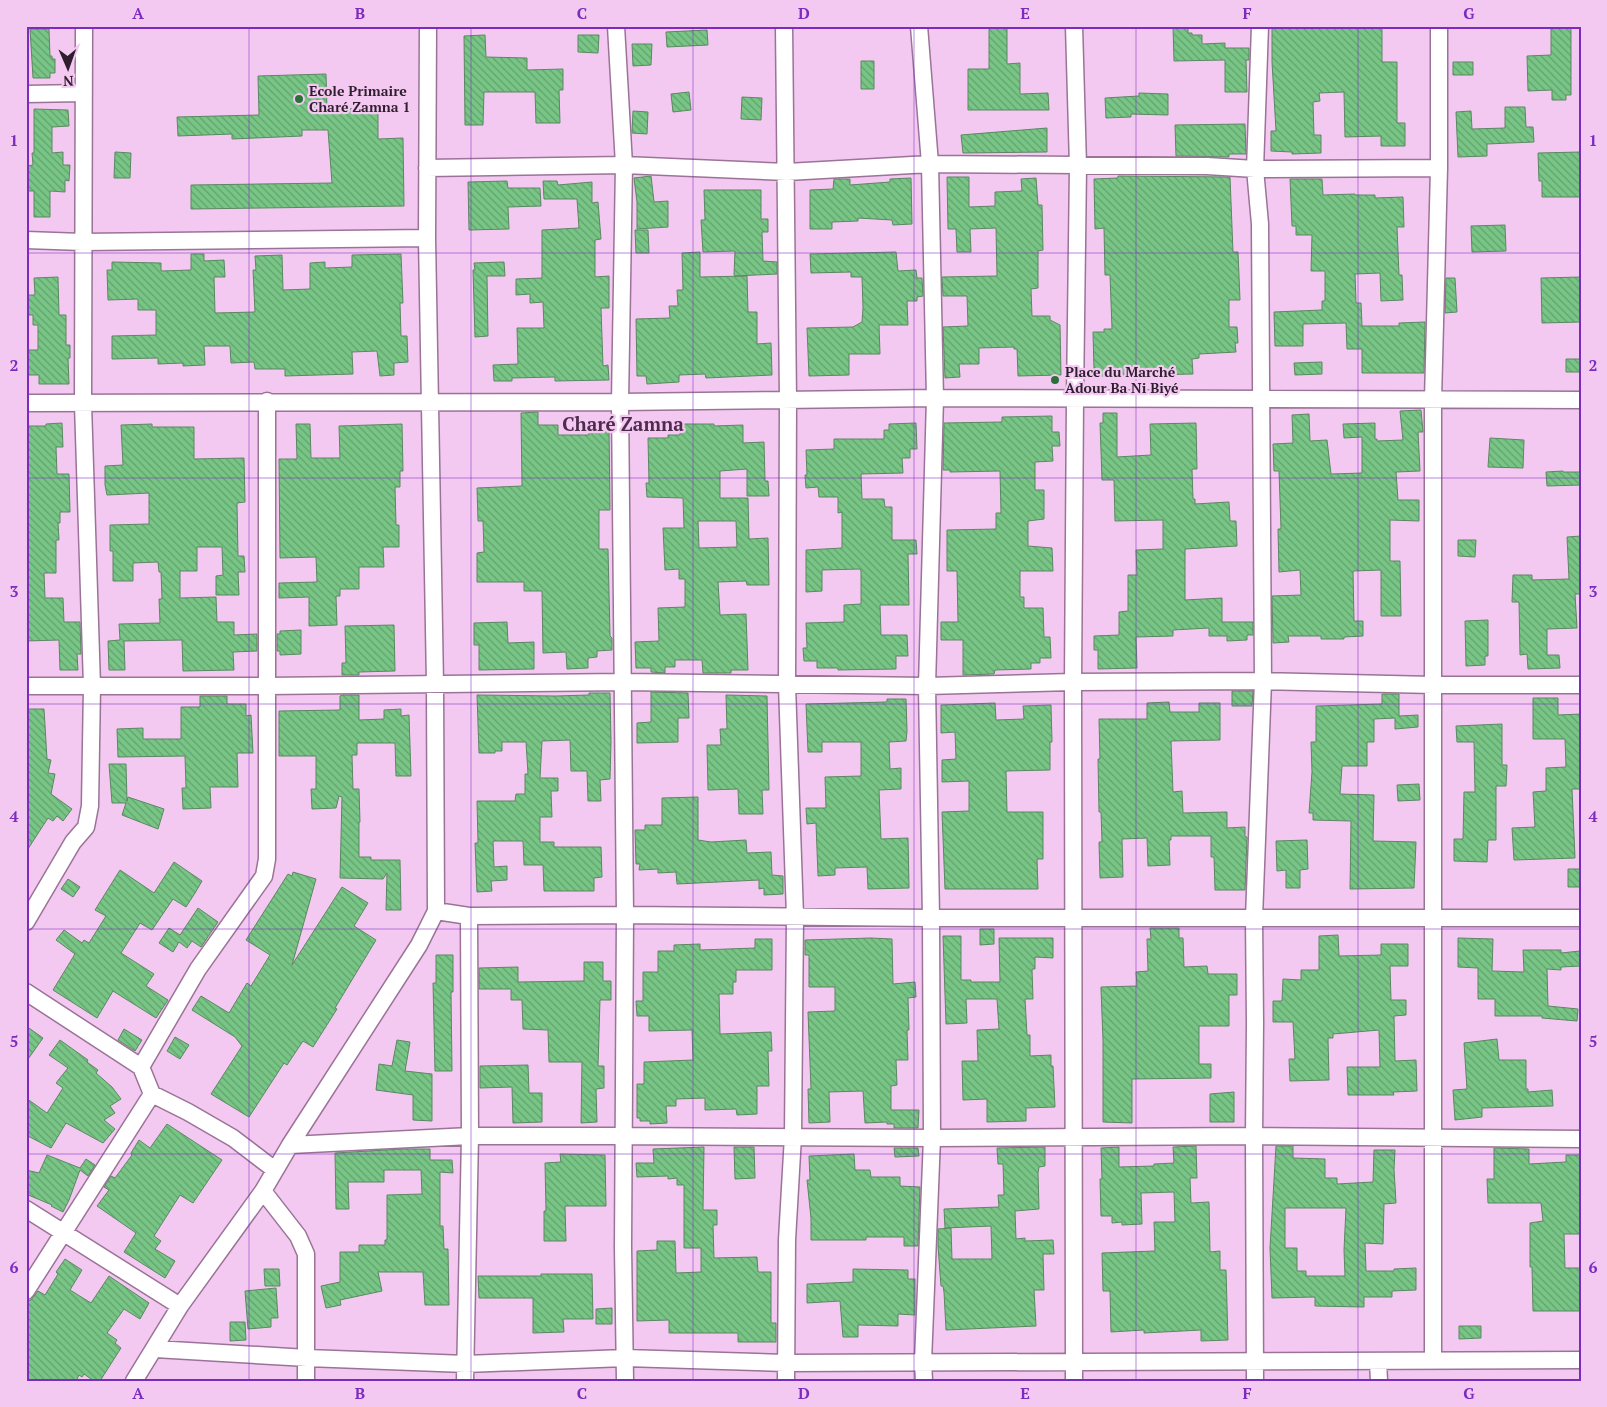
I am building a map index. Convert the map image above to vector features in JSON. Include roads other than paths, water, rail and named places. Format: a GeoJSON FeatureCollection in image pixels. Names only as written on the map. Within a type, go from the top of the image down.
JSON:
{"type":"FeatureCollection","features":[{"type":"Feature","properties":{"kind":"street"},"geometry":{"type":"LineString","coordinates":[[26,922],[73,842],[86,827],[90,806],[92,686],[83,404],[84,26]]}},
{"type":"Feature","properties":{"kind":"street"},"geometry":{"type":"LineString","coordinates":[[134,1381],[180,1306],[263,1191],[290,1144],[419,945],[436,910],[435,684],[427,238],[428,26]]}},
{"type":"Feature","properties":{"kind":"street"},"geometry":{"type":"LineString","coordinates":[[616,26],[624,165],[620,402],[625,914],[623,1247],[625,1381]]}},
{"type":"Feature","properties":{"kind":"street"},"geometry":{"type":"LineString","coordinates":[[784,26],[788,400],[787,685],[796,916],[793,1136],[788,1240],[786,1381]]}},
{"type":"Feature","properties":{"kind":"street"},"geometry":{"type":"LineString","coordinates":[[919,26],[930,164],[935,398],[926,686],[931,918],[932,1138],[923,1362],[924,1381]]}},
{"type":"Feature","properties":{"kind":"street"},"geometry":{"type":"LineString","coordinates":[[1074,26],[1078,166],[1073,682],[1074,1381]]}},
{"type":"Feature","properties":{"kind":"street"},"geometry":{"type":"LineString","coordinates":[[1255,1381],[1254,1136],[1256,1023],[1254,918],[1263,681],[1260,224],[1254,169],[1260,26]]}},
{"type":"Feature","properties":{"kind":"street"},"geometry":{"type":"LineString","coordinates":[[1433,1360],[1433,400],[1439,168],[1439,26]]}},
{"type":"Feature","properties":{"kind":"street"},"geometry":{"type":"LineString","coordinates":[[26,94],[83,93]]}},
{"type":"Feature","properties":{"kind":"street"},"geometry":{"type":"LineString","coordinates":[[427,168],[624,165],[786,172],[930,164],[1207,166],[1254,169],[1439,168]]}},
{"type":"Feature","properties":{"kind":"street"},"geometry":{"type":"LineString","coordinates":[[26,240],[82,242],[427,238]]}},
{"type":"Feature","properties":{"kind":"street"},"geometry":{"type":"LineString","coordinates":[[26,403],[267,401],[620,402],[935,398],[1581,400]]}},
{"type":"Feature","properties":{"kind":"street"},"geometry":{"type":"LineString","coordinates":[[141,1067],[198,969],[264,876],[267,859],[267,401]]}},
{"type":"Feature","properties":{"kind":"street"},"geometry":{"type":"LineString","coordinates":[[26,686],[267,686],[623,682],[926,686],[1073,682],[1263,681],[1433,685],[1581,685]]}},
{"type":"Feature","properties":{"kind":"street"},"geometry":{"type":"LineString","coordinates":[[436,910],[469,916],[625,914],[931,918],[1581,918]]}},
{"type":"Feature","properties":{"kind":"street"},"geometry":{"type":"LineString","coordinates":[[466,1381],[470,1136],[469,916]]}},
{"type":"Feature","properties":{"kind":"street"},"geometry":{"type":"LineString","coordinates":[[26,992],[141,1067],[152,1094],[233,1138],[275,1170]]}},
{"type":"Feature","properties":{"kind":"street"},"geometry":{"type":"LineString","coordinates":[[26,1291],[152,1094]]}},
{"type":"Feature","properties":{"kind":"street"},"geometry":{"type":"LineString","coordinates":[[290,1144],[470,1136],[932,1138],[1254,1136],[1581,1139]]}},
{"type":"Feature","properties":{"kind":"street"},"geometry":{"type":"LineString","coordinates":[[263,1191],[298,1236],[306,1254],[306,1381]]}},
{"type":"Feature","properties":{"kind":"street"},"geometry":{"type":"LineString","coordinates":[[26,1208],[180,1306]]}},
{"type":"Feature","properties":{"kind":"street"},"geometry":{"type":"LineString","coordinates":[[155,1349],[307,1358],[466,1364],[625,1358],[785,1363],[1581,1360]]}},
{"type":"Feature","properties":{"kind":"street"},"geometry":{"type":"LineString","coordinates":[[1378,1361],[1379,1381]]}},
{"type":"Feature","properties":{"kind":"place","name":"Ecole Primaire Charé Zamna 1"},"geometry":{"type":"Point","coordinates":[299,99]}},
{"type":"Feature","properties":{"kind":"place","name":"Place du Marché Adour Ba Ni Biyé"},"geometry":{"type":"Point","coordinates":[1055,380]}},
{"type":"Feature","properties":{"kind":"district","name":"Charé Zamna"},"geometry":{"type":"Point","coordinates":[623,424]}}]}
